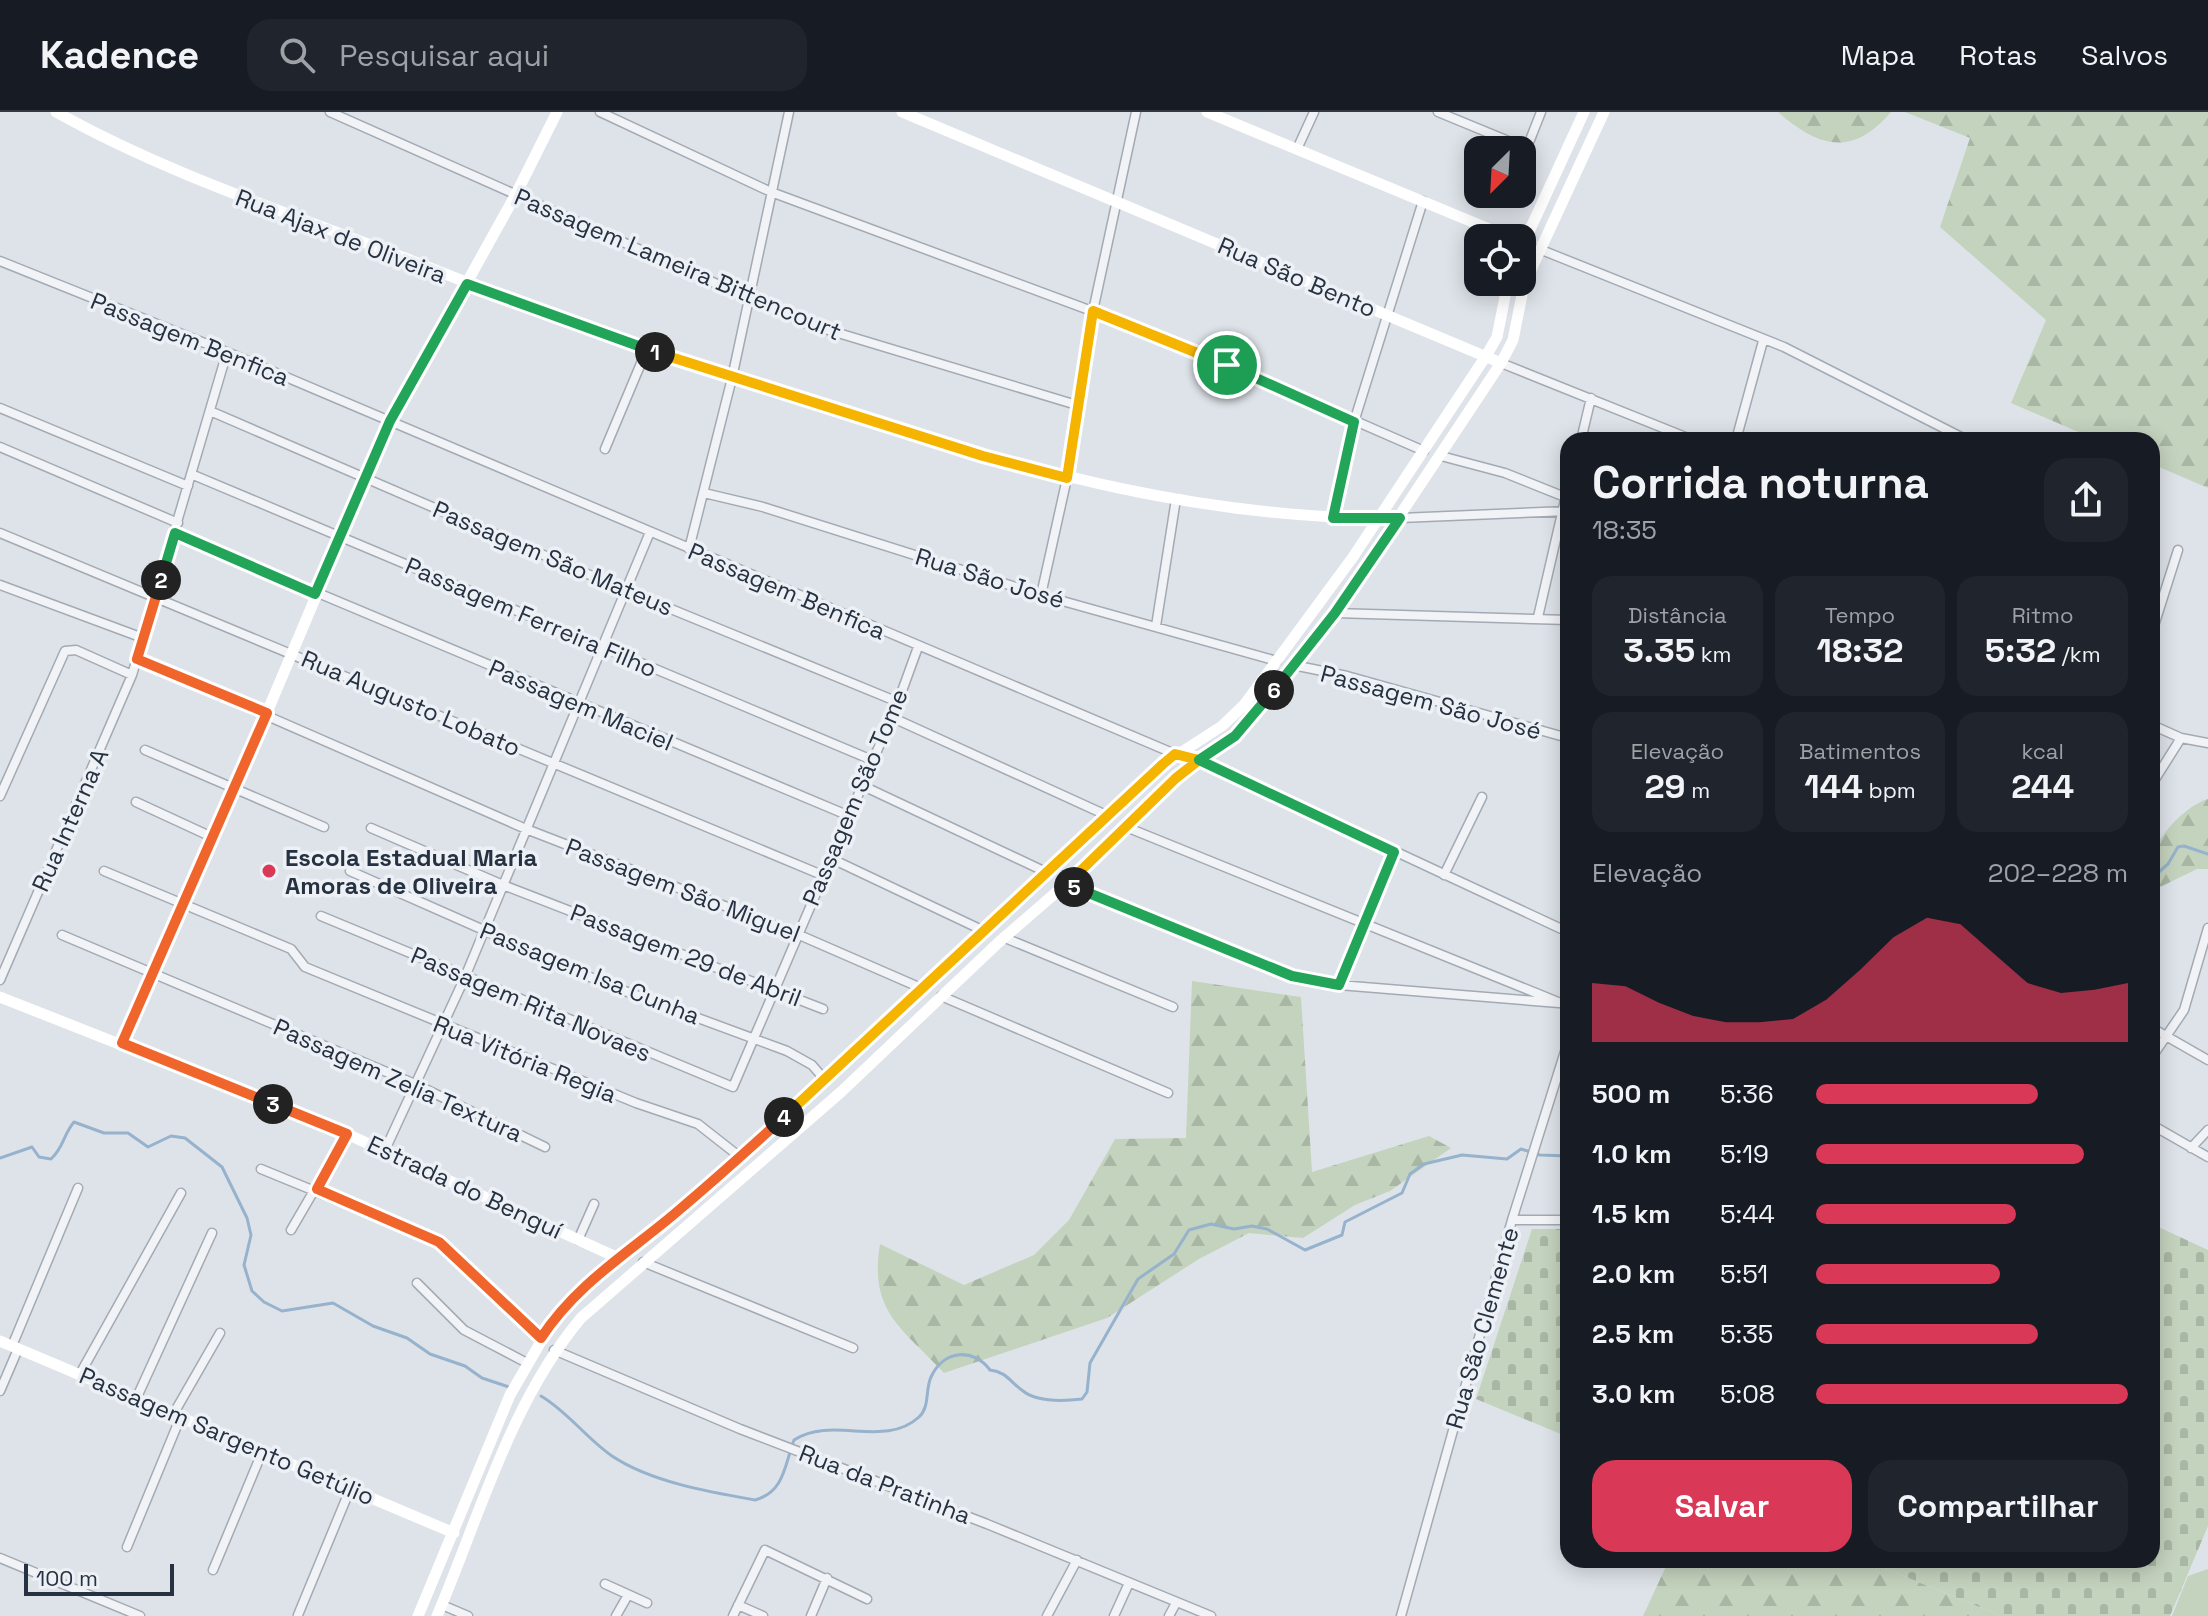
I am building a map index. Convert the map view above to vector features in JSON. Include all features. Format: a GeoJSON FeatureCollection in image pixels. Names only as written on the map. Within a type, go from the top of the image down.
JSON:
{"type":"FeatureCollection","features":[{"type":"Feature","properties":{"kind":"street","name":"Rua Ajax de Oliveira"},"geometry":{"type":"LineString","coordinates":[[56,112],[156,164],[467,284],[732,378],[1067,478],[1282,516],[1379,519],[1560,510]]}},
{"type":"Feature","properties":{"kind":"street","name":"Passagem Lameira Bittencourt"},"geometry":{"type":"LineString","coordinates":[[330,112],[805,323],[1080,406]]}},
{"type":"Feature","properties":{"kind":"street"},"geometry":{"type":"LineString","coordinates":[[122,1043],[214,838],[339,535],[390,421],[516,194],[557,112]]}},
{"type":"Feature","properties":{"kind":"street"},"geometry":{"type":"LineString","coordinates":[[600,112],[771,192],[1170,340],[1424,451]]}},
{"type":"Feature","properties":{"kind":"street"},"geometry":{"type":"LineString","coordinates":[[689,549],[732,378],[789,112]]}},
{"type":"Feature","properties":{"kind":"street","name":"Rua São Bento"},"geometry":{"type":"LineString","coordinates":[[902,112],[1674,432]]}},
{"type":"Feature","properties":{"kind":"street"},"geometry":{"type":"LineString","coordinates":[[1041,595],[1067,478],[1093,311],[1136,112]]}},
{"type":"Feature","properties":{"kind":"street"},"geometry":{"type":"LineString","coordinates":[[1207,112],[1298,147],[1478,224]]}},
{"type":"Feature","properties":{"kind":"street"},"geometry":{"type":"LineString","coordinates":[[1298,147],[1314,112]]}},
{"type":"Feature","properties":{"kind":"street"},"geometry":{"type":"LineString","coordinates":[[1438,112],[1517,145],[1527,145],[1541,112]]}},
{"type":"Feature","properties":{"kind":"street"},"geometry":{"type":"LineString","coordinates":[[1531,224],[1584,112]]}},
{"type":"Feature","properties":{"kind":"street"},"geometry":{"type":"LineString","coordinates":[[468,1616],[440,1611],[526,1398],[556,1351],[595,1302],[772,1153],[1067,884],[1176,778],[1235,736],[1254,717],[1335,613],[1501,363],[1513,340],[1524,285],[1604,112]]}},
{"type":"Feature","properties":{"kind":"street"},"geometry":{"type":"LineString","coordinates":[[1333,518],[1354,422],[1390,315],[1423,201]]}},
{"type":"Feature","properties":{"kind":"street"},"geometry":{"type":"LineString","coordinates":[[1539,249],[1784,347],[1951,432]]}},
{"type":"Feature","properties":{"kind":"street","name":"Passagem Benfica"},"geometry":{"type":"LineString","coordinates":[[0,261],[227,352],[1175,754],[1199,760],[1560,928]]}},
{"type":"Feature","properties":{"kind":"street"},"geometry":{"type":"LineString","coordinates":[[418,1616],[527,1363],[541,1338],[579,1291],[616,1257],[670,1217],[740,1157],[1175,754],[1222,726],[1244,705],[1379,519],[1486,356],[1497,337],[1505,296]]}},
{"type":"Feature","properties":{"kind":"street"},"geometry":{"type":"LineString","coordinates":[[1738,432],[1763,341]]}},
{"type":"Feature","properties":{"kind":"street"},"geometry":{"type":"LineString","coordinates":[[605,449],[647,349]]}},
{"type":"Feature","properties":{"kind":"street","name":"Rua Interna A"},"geometry":{"type":"LineString","coordinates":[[0,980],[132,675],[227,352]]}},
{"type":"Feature","properties":{"kind":"street"},"geometry":{"type":"LineString","coordinates":[[1583,432],[1591,398]]}},
{"type":"Feature","properties":{"kind":"street"},"geometry":{"type":"LineString","coordinates":[[0,408],[188,486]]}},
{"type":"Feature","properties":{"kind":"street","name":"Passagem São Mateus"},"geometry":{"type":"LineString","coordinates":[[210,411],[627,591],[898,702]]}},
{"type":"Feature","properties":{"kind":"street"},"geometry":{"type":"LineString","coordinates":[[0,447],[178,523]]}},
{"type":"Feature","properties":{"kind":"street"},"geometry":{"type":"LineString","coordinates":[[1441,456],[1560,490]]}},
{"type":"Feature","properties":{"kind":"street","name":"Passagem Ferreira Filho"},"geometry":{"type":"LineString","coordinates":[[191,474],[872,760]]}},
{"type":"Feature","properties":{"kind":"street","name":"Rua São José"},"geometry":{"type":"LineString","coordinates":[[704,493],[763,507],[1041,595],[1277,661]]}},
{"type":"Feature","properties":{"kind":"street"},"geometry":{"type":"LineString","coordinates":[[1156,626],[1176,499]]}},
{"type":"Feature","properties":{"kind":"street"},"geometry":{"type":"LineString","coordinates":[[1538,617],[1560,526]]}},
{"type":"Feature","properties":{"kind":"street"},"geometry":{"type":"LineString","coordinates":[[385,1150],[465,977],[650,532]]}},
{"type":"Feature","properties":{"kind":"street","name":"Rua Augusto Lobato"},"geometry":{"type":"LineString","coordinates":[[0,533],[291,651],[554,765],[822,875]]}},
{"type":"Feature","properties":{"kind":"street","name":"Passagem Maciel"},"geometry":{"type":"LineString","coordinates":[[175,533],[847,815]]}},
{"type":"Feature","properties":{"kind":"street"},"geometry":{"type":"LineString","coordinates":[[2160,607],[2178,550]]}},
{"type":"Feature","properties":{"kind":"street"},"geometry":{"type":"LineString","coordinates":[[0,585],[143,638]]}},
{"type":"Feature","properties":{"kind":"street"},"geometry":{"type":"LineString","coordinates":[[1335,613],[1363,617],[1560,619]]}},
{"type":"Feature","properties":{"kind":"street","name":"Passagem São Tome"},"geometry":{"type":"LineString","coordinates":[[738,1081],[847,815],[898,702],[918,647]]}},
{"type":"Feature","properties":{"kind":"street"},"geometry":{"type":"LineString","coordinates":[[0,796],[65,651],[76,650],[132,675]]}},
{"type":"Feature","properties":{"kind":"street","name":"Passagem São Miguel"},"geometry":{"type":"LineString","coordinates":[[137,659],[267,713],[526,829],[797,934],[921,988]]}},
{"type":"Feature","properties":{"kind":"street","name":"Passagem São José"},"geometry":{"type":"LineString","coordinates":[[1293,665],[1347,676],[1560,736]]}},
{"type":"Feature","properties":{"kind":"street"},"geometry":{"type":"LineString","coordinates":[[891,717],[1106,815]]}},
{"type":"Feature","properties":{"kind":"street"},"geometry":{"type":"LineString","coordinates":[[2160,729],[2181,738],[2208,743]]}},
{"type":"Feature","properties":{"kind":"street"},"geometry":{"type":"LineString","coordinates":[[2160,771],[2181,738]]}},
{"type":"Feature","properties":{"kind":"street"},"geometry":{"type":"LineString","coordinates":[[145,750],[324,827]]}},
{"type":"Feature","properties":{"kind":"street"},"geometry":{"type":"LineString","coordinates":[[861,785],[1048,873]]}},
{"type":"Feature","properties":{"kind":"street"},"geometry":{"type":"LineString","coordinates":[[1444,875],[1482,797]]}},
{"type":"Feature","properties":{"kind":"street"},"geometry":{"type":"LineString","coordinates":[[136,802],[214,838]]}},
{"type":"Feature","properties":{"kind":"street"},"geometry":{"type":"LineString","coordinates":[[1126,827],[1560,1003]]}},
{"type":"Feature","properties":{"kind":"street","name":"Passagem 29 de Abril"},"geometry":{"type":"LineString","coordinates":[[371,828],[503,885],[823,1009]]}},
{"type":"Feature","properties":{"kind":"street"},"geometry":{"type":"LineString","coordinates":[[1339,985],[1394,852]]}},
{"type":"Feature","properties":{"kind":"street"},"geometry":{"type":"LineString","coordinates":[[830,858],[982,930]]}},
{"type":"Feature","properties":{"kind":"street","name":"Rua Vitória Regia"},"geometry":{"type":"LineString","coordinates":[[104,871],[182,907],[291,949],[305,967],[443,1026],[636,1103],[698,1124],[740,1157]]}},
{"type":"Feature","properties":{"kind":"street","name":"Passagem Isa Cunha"},"geometry":{"type":"LineString","coordinates":[[350,871],[606,984],[755,1038],[812,1065],[825,1080]]}},
{"type":"Feature","properties":{"kind":"street"},"geometry":{"type":"LineString","coordinates":[[1067,884],[1292,976],[1339,985],[1560,1005]]}},
{"type":"Feature","properties":{"kind":"street","name":"Passagem Rita Novaes"},"geometry":{"type":"LineString","coordinates":[[321,916],[728,1086],[733,1087],[738,1081]]}},
{"type":"Feature","properties":{"kind":"street"},"geometry":{"type":"LineString","coordinates":[[2160,1045],[2184,1010],[2205,948],[2208,928]]}},
{"type":"Feature","properties":{"kind":"street","name":"Passagem Zelia Textura"},"geometry":{"type":"LineString","coordinates":[[62,935],[415,1084],[545,1147]]}},
{"type":"Feature","properties":{"kind":"street"},"geometry":{"type":"LineString","coordinates":[[1005,938],[1173,1007]]}},
{"type":"Feature","properties":{"kind":"street"},"geometry":{"type":"LineString","coordinates":[[941,996],[1168,1093]]}},
{"type":"Feature","properties":{"kind":"street","name":"Estrada do Benguí"},"geometry":{"type":"LineString","coordinates":[[0,997],[385,1150],[616,1257]]}},
{"type":"Feature","properties":{"kind":"street"},"geometry":{"type":"LineString","coordinates":[[2160,1033],[2208,1060]]}},
{"type":"Feature","properties":{"kind":"street","name":"Rua São Clemente"},"geometry":{"type":"LineString","coordinates":[[1401,1616],[1512,1220],[1560,1070]]}},
{"type":"Feature","properties":{"kind":"street"},"geometry":{"type":"LineString","coordinates":[[2160,1130],[2208,1157]]}},
{"type":"Feature","properties":{"kind":"street"},"geometry":{"type":"LineString","coordinates":[[2191,1148],[2208,1130]]}},
{"type":"Feature","properties":{"kind":"street"},"geometry":{"type":"LineString","coordinates":[[291,1230],[347,1134]]}},
{"type":"Feature","properties":{"kind":"street"},"geometry":{"type":"LineString","coordinates":[[261,1169],[317,1189],[439,1242],[541,1338]]}},
{"type":"Feature","properties":{"kind":"street"},"geometry":{"type":"LineString","coordinates":[[0,1391],[10,1345],[78,1188]]}},
{"type":"Feature","properties":{"kind":"street"},"geometry":{"type":"LineString","coordinates":[[80,1374],[181,1193]]}},
{"type":"Feature","properties":{"kind":"street"},"geometry":{"type":"LineString","coordinates":[[578,1240],[594,1204]]}},
{"type":"Feature","properties":{"kind":"street"},"geometry":{"type":"LineString","coordinates":[[1512,1220],[1560,1220]]}},
{"type":"Feature","properties":{"kind":"street"},"geometry":{"type":"LineString","coordinates":[[137,1397],[212,1233]]}},
{"type":"Feature","properties":{"kind":"street"},"geometry":{"type":"LineString","coordinates":[[643,1262],[853,1348]]}},
{"type":"Feature","properties":{"kind":"street"},"geometry":{"type":"LineString","coordinates":[[417,1283],[464,1330],[527,1363]]}},
{"type":"Feature","properties":{"kind":"street"},"geometry":{"type":"LineString","coordinates":[[127,1547],[178,1415],[220,1333]]}},
{"type":"Feature","properties":{"kind":"street","name":"Passagem Sargento Getúlio"},"geometry":{"type":"LineString","coordinates":[[10,1345],[454,1533]]}},
{"type":"Feature","properties":{"kind":"street","name":"Rua da Pratinha"},"geometry":{"type":"LineString","coordinates":[[556,1351],[1211,1616]]}},
{"type":"Feature","properties":{"kind":"street"},"geometry":{"type":"LineString","coordinates":[[213,1570],[263,1450]]}},
{"type":"Feature","properties":{"kind":"street"},"geometry":{"type":"LineString","coordinates":[[298,1615],[351,1487]]}},
{"type":"Feature","properties":{"kind":"street"},"geometry":{"type":"LineString","coordinates":[[733,1616],[759,1559],[767,1550],[867,1599]]}},
{"type":"Feature","properties":{"kind":"street"},"geometry":{"type":"LineString","coordinates":[[0,1558],[136,1615]]}},
{"type":"Feature","properties":{"kind":"street"},"geometry":{"type":"LineString","coordinates":[[1047,1616],[1077,1560]]}},
{"type":"Feature","properties":{"kind":"street"},"geometry":{"type":"LineString","coordinates":[[811,1616],[827,1578]]}},
{"type":"Feature","properties":{"kind":"street"},"geometry":{"type":"LineString","coordinates":[[1114,1616],[1129,1583]]}},
{"type":"Feature","properties":{"kind":"street"},"geometry":{"type":"LineString","coordinates":[[605,1584],[647,1603]]}},
{"type":"Feature","properties":{"kind":"street"},"geometry":{"type":"LineString","coordinates":[[616,1616],[628,1595]]}},
{"type":"Feature","properties":{"kind":"street"},"geometry":{"type":"LineString","coordinates":[[1169,1616],[1176,1603]]}},
{"type":"Feature","properties":{"kind":"street"},"geometry":{"type":"LineString","coordinates":[[738,1605],[763,1616]]}},
{"type":"Feature","properties":{"kind":"green space"},"geometry":{"type":"Polygon","coordinates":[[[1778,112],[1891,112],[1863,136],[1835,142],[1807,133],[1778,112]]]}},
{"type":"Feature","properties":{"kind":"green space"},"geometry":{"type":"Polygon","coordinates":[[[1905,112],[2208,112],[2208,488],[2160,467],[2160,432],[2078,432],[2011,403],[2046,320],[1940,227],[1970,138],[1905,112]]]}},
{"type":"Feature","properties":{"kind":"green space"},"geometry":{"type":"Polygon","coordinates":[[[2208,799],[2208,869],[2197,869],[2160,887],[2160,840],[2184,813],[2208,799]]]}},
{"type":"Feature","properties":{"kind":"green space"},"geometry":{"type":"Polygon","coordinates":[[[1192,981],[1301,997],[1312,1172],[1429,1136],[1451,1148],[1390,1191],[1355,1205],[1303,1238],[1249,1233],[1199,1259],[1107,1318],[944,1373],[902,1330],[884,1303],[879,1286],[880,1244],[964,1285],[1034,1255],[1069,1220],[1115,1139],[1186,1138],[1192,981]]]}},
{"type":"Feature","properties":{"kind":"green space"},"geometry":{"type":"Polygon","coordinates":[[[2160,1228],[2208,1250],[2208,1526],[2170,1616],[2001,1616],[1884,1568],[2160,1568],[2160,1228]]]}},
{"type":"Feature","properties":{"kind":"green space"},"geometry":{"type":"Polygon","coordinates":[[[1532,1229],[1560,1229],[1560,1434],[1476,1399],[1532,1229]]]}},
{"type":"Feature","properties":{"kind":"green space"},"geometry":{"type":"Polygon","coordinates":[[[1665,1568],[1884,1568],[2001,1616],[1643,1616],[1665,1568]]]}},
{"type":"Feature","properties":{"kind":"green space"},"geometry":{"type":"Polygon","coordinates":[[[2208,1569],[2208,1616],[2172,1616],[2188,1576],[2208,1569]]]}},
{"type":"Feature","properties":{"kind":"waterway"},"geometry":{"type":"LineString","coordinates":[[2160,871],[2178,847],[2208,854]]}},
{"type":"Feature","properties":{"kind":"waterway"},"geometry":{"type":"LineString","coordinates":[[0,1158],[32,1147],[39,1157],[51,1159],[74,1122],[104,1133],[128,1133],[148,1147],[171,1136],[185,1138],[222,1167],[247,1218],[251,1235],[244,1265],[252,1291],[264,1302],[282,1311],[333,1303],[373,1326],[407,1338],[430,1354],[465,1366],[482,1378],[509,1387]]}},
{"type":"Feature","properties":{"kind":"waterway"},"geometry":{"type":"LineString","coordinates":[[541,1396],[603,1449],[627,1465],[681,1485],[755,1500],[765,1496],[778,1484],[794,1440],[825,1430],[890,1431],[919,1417],[925,1408],[931,1377],[943,1361],[951,1357],[968,1355],[976,1358],[1029,1395],[1043,1399],[1082,1399],[1087,1392],[1090,1363],[1138,1279],[1174,1254],[1189,1230],[1211,1224],[1234,1229],[1252,1226],[1267,1229],[1305,1250],[1342,1235],[1345,1222],[1402,1193],[1410,1174],[1424,1164],[1462,1155],[1507,1159],[1521,1149],[1540,1155],[1560,1156]]}},
{"type":"Feature","properties":{"kind":"place","name":"Escola Estadual Maria Amoras de Oliveira"},"geometry":{"type":"Point","coordinates":[269,871]}},
{"type":"Feature","properties":{"kind":"route"},"geometry":{"type":"LineString","coordinates":[[1227,365],[1093,311],[1067,478],[983,456],[732,378],[467,284],[390,421],[315,594],[175,533],[137,659],[267,713],[122,1043],[347,1134],[317,1189],[439,1242],[541,1338],[579,1291],[616,1257],[670,1217],[740,1157],[1175,754],[1199,760],[1176,778],[1067,884],[1292,976],[1339,985],[1394,852],[1199,760],[1235,736],[1254,717],[1335,613],[1400,518],[1333,518],[1354,422],[1227,365]]}}]}
